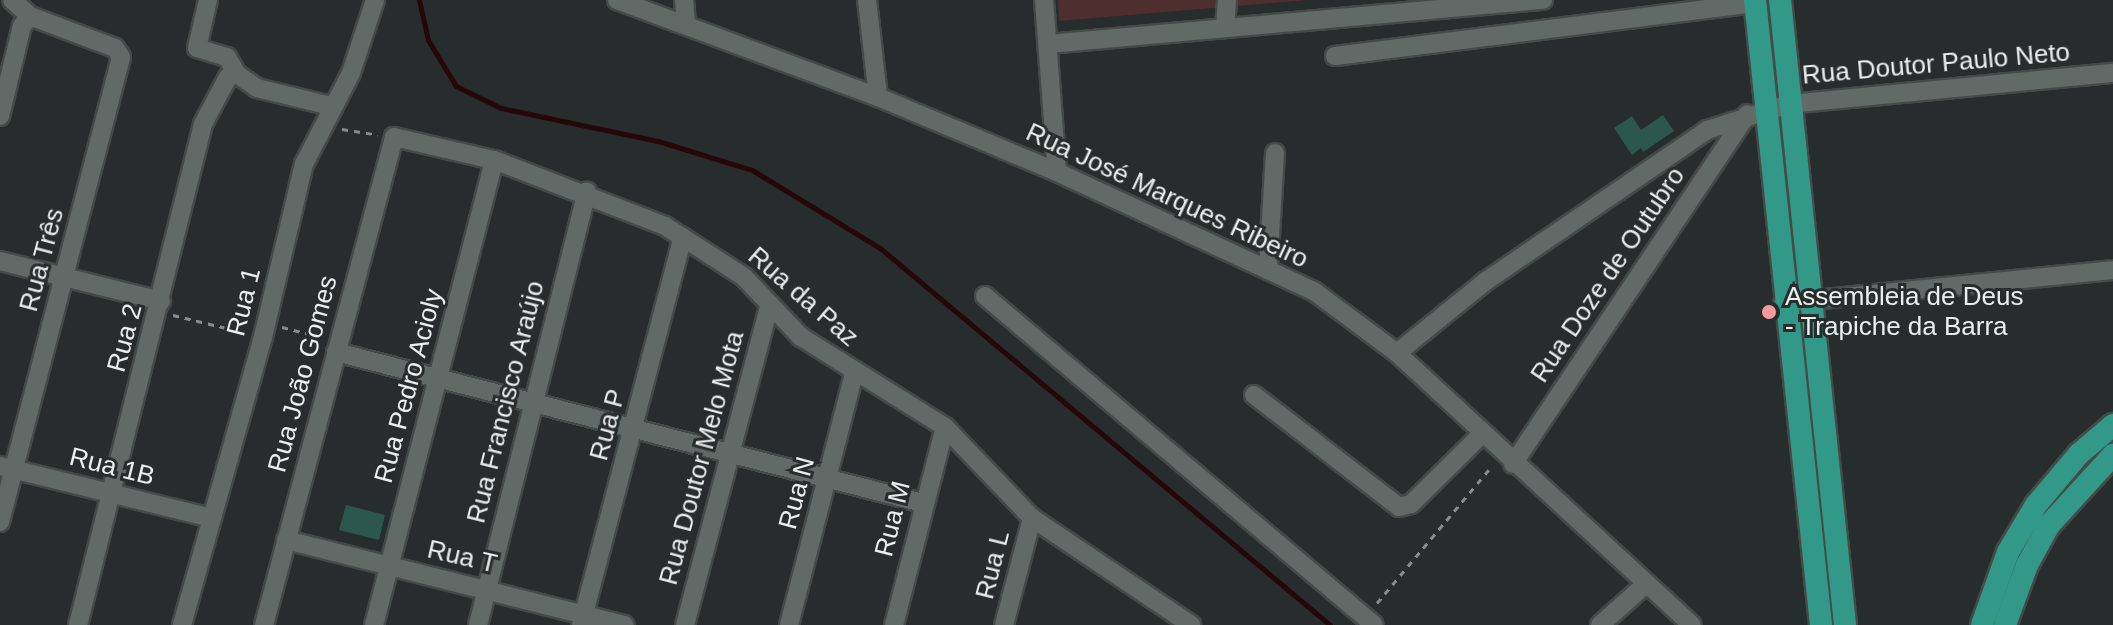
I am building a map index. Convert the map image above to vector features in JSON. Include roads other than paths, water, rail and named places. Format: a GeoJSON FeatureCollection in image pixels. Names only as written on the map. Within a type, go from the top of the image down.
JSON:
{"type":"FeatureCollection","features":[{"type":"Feature","properties":{"kind":"main road"},"geometry":{"type":"LineString","coordinates":[[1780,0],[1845,625]]}},
{"type":"Feature","properties":{"kind":"main road"},"geometry":{"type":"LineString","coordinates":[[1755,1],[1755,111],[1783,303],[1821,625]]}},
{"type":"Feature","properties":{"kind":"main road"},"geometry":{"type":"LineString","coordinates":[[1982,625],[2008,552],[2036,505],[2079,454],[2113,425]]}},
{"type":"Feature","properties":{"kind":"main road"},"geometry":{"type":"LineString","coordinates":[[2005,625],[2027,565],[2049,525],[2113,455]]}},
{"type":"Feature","properties":{"kind":"street"},"geometry":{"type":"LineString","coordinates":[[0,116],[22,26],[30,16],[12,0]]}},
{"type":"Feature","properties":{"kind":"street"},"geometry":{"type":"LineString","coordinates":[[208,0],[197,48],[227,57],[237,74],[257,88],[331,106]]}},
{"type":"Feature","properties":{"kind":"street","name":"Rua 1"},"geometry":{"type":"LineString","coordinates":[[182,625],[263,337],[304,164],[320,125],[351,73],[375,0]]}},
{"type":"Feature","properties":{"kind":"street","name":"Rua José Marques Ribeiro"},"geometry":{"type":"LineString","coordinates":[[617,0],[878,97],[1057,172],[1315,292],[1397,353],[1640,590],[1692,625]]}},
{"type":"Feature","properties":{"kind":"street"},"geometry":{"type":"LineString","coordinates":[[684,0],[686,25]]}},
{"type":"Feature","properties":{"kind":"street"},"geometry":{"type":"LineString","coordinates":[[867,0],[878,97]]}},
{"type":"Feature","properties":{"kind":"street"},"geometry":{"type":"LineString","coordinates":[[1044,0],[1057,172]]}},
{"type":"Feature","properties":{"kind":"street"},"geometry":{"type":"LineString","coordinates":[[1225,28],[1227,0]]}},
{"type":"Feature","properties":{"kind":"street"},"geometry":{"type":"LineString","coordinates":[[1048,44],[1225,28],[1382,7],[1543,0]]}},
{"type":"Feature","properties":{"kind":"street"},"geometry":{"type":"LineString","coordinates":[[1335,56],[1755,1]]}},
{"type":"Feature","properties":{"kind":"street","name":"Rua Três"},"geometry":{"type":"LineString","coordinates":[[0,522],[7,468],[64,278],[121,57],[115,48],[30,16]]}},
{"type":"Feature","properties":{"kind":"street","name":"Rua Doutor Paulo Neto"},"geometry":{"type":"LineString","coordinates":[[1397,353],[1454,303],[1669,154],[1755,111],[1789,104],[2113,73]]}},
{"type":"Feature","properties":{"kind":"street","name":"Rua 2"},"geometry":{"type":"LineString","coordinates":[[78,625],[203,124],[228,77],[237,74]]}},
{"type":"Feature","properties":{"kind":"street","name":"Rua Doze de Outubro"},"geometry":{"type":"LineString","coordinates":[[1508,459],[1755,111]]}},
{"type":"Feature","properties":{"kind":"street","name":"Rua da Paz"},"geometry":{"type":"LineString","coordinates":[[394,137],[494,160],[587,192],[683,237],[744,277],[801,337],[854,374],[945,427],[1032,518],[1191,625]]}},
{"type":"Feature","properties":{"kind":"street","name":"Rua João Gomes"},"geometry":{"type":"LineString","coordinates":[[264,625],[394,137]]}},
{"type":"Feature","properties":{"kind":"street"},"geometry":{"type":"LineString","coordinates":[[1268,268],[1275,153]]}},
{"type":"Feature","properties":{"kind":"street","name":"Rua Pedro Acioly"},"geometry":{"type":"LineString","coordinates":[[374,625],[494,160]]}},
{"type":"Feature","properties":{"kind":"street","name":"Rua Francisco Araújo"},"geometry":{"type":"LineString","coordinates":[[478,625],[531,400],[587,192]]}},
{"type":"Feature","properties":{"kind":"street","name":"Rua P"},"geometry":{"type":"LineString","coordinates":[[582,620],[683,237]]}},
{"type":"Feature","properties":{"kind":"street"},"geometry":{"type":"LineString","coordinates":[[0,261],[160,306]]}},
{"type":"Feature","properties":{"kind":"street"},"geometry":{"type":"LineString","coordinates":[[1783,303],[2113,270]]}},
{"type":"Feature","properties":{"kind":"street"},"geometry":{"type":"LineString","coordinates":[[985,296],[1368,620]]}},
{"type":"Feature","properties":{"kind":"street","name":"Rua Doutor Melo Mota"},"geometry":{"type":"LineString","coordinates":[[685,625],[770,304]]}},
{"type":"Feature","properties":{"kind":"street"},"geometry":{"type":"LineString","coordinates":[[336,352],[923,503]]}},
{"type":"Feature","properties":{"kind":"street","name":"Rua N"},"geometry":{"type":"LineString","coordinates":[[789,625],[854,374]]}},
{"type":"Feature","properties":{"kind":"street"},"geometry":{"type":"LineString","coordinates":[[1254,395],[1399,507],[1411,504],[1481,435]]}},
{"type":"Feature","properties":{"kind":"street","name":"Rua M"},"geometry":{"type":"LineString","coordinates":[[894,625],[945,427]]}},
{"type":"Feature","properties":{"kind":"street","name":"Rua 1B"},"geometry":{"type":"LineString","coordinates":[[7,468],[212,518]]}},
{"type":"Feature","properties":{"kind":"street","name":"Rua L"},"geometry":{"type":"LineString","coordinates":[[1004,625],[1032,518]]}},
{"type":"Feature","properties":{"kind":"street","name":"Rua T"},"geometry":{"type":"LineString","coordinates":[[286,540],[487,590],[582,620],[625,625]]}},
{"type":"Feature","properties":{"kind":"street"},"geometry":{"type":"LineString","coordinates":[[1600,625],[1640,590]]}},
{"type":"Feature","properties":{"kind":"waterway"},"geometry":{"type":"LineString","coordinates":[[419,0],[428,40],[456,86],[501,108],[658,141],[752,170],[880,248],[1330,625]]}},
{"type":"Feature","properties":{"kind":"place","name":"Assembleia de Deus - Trapiche da Barra"},"geometry":{"type":"Point","coordinates":[1769,312]}}]}
